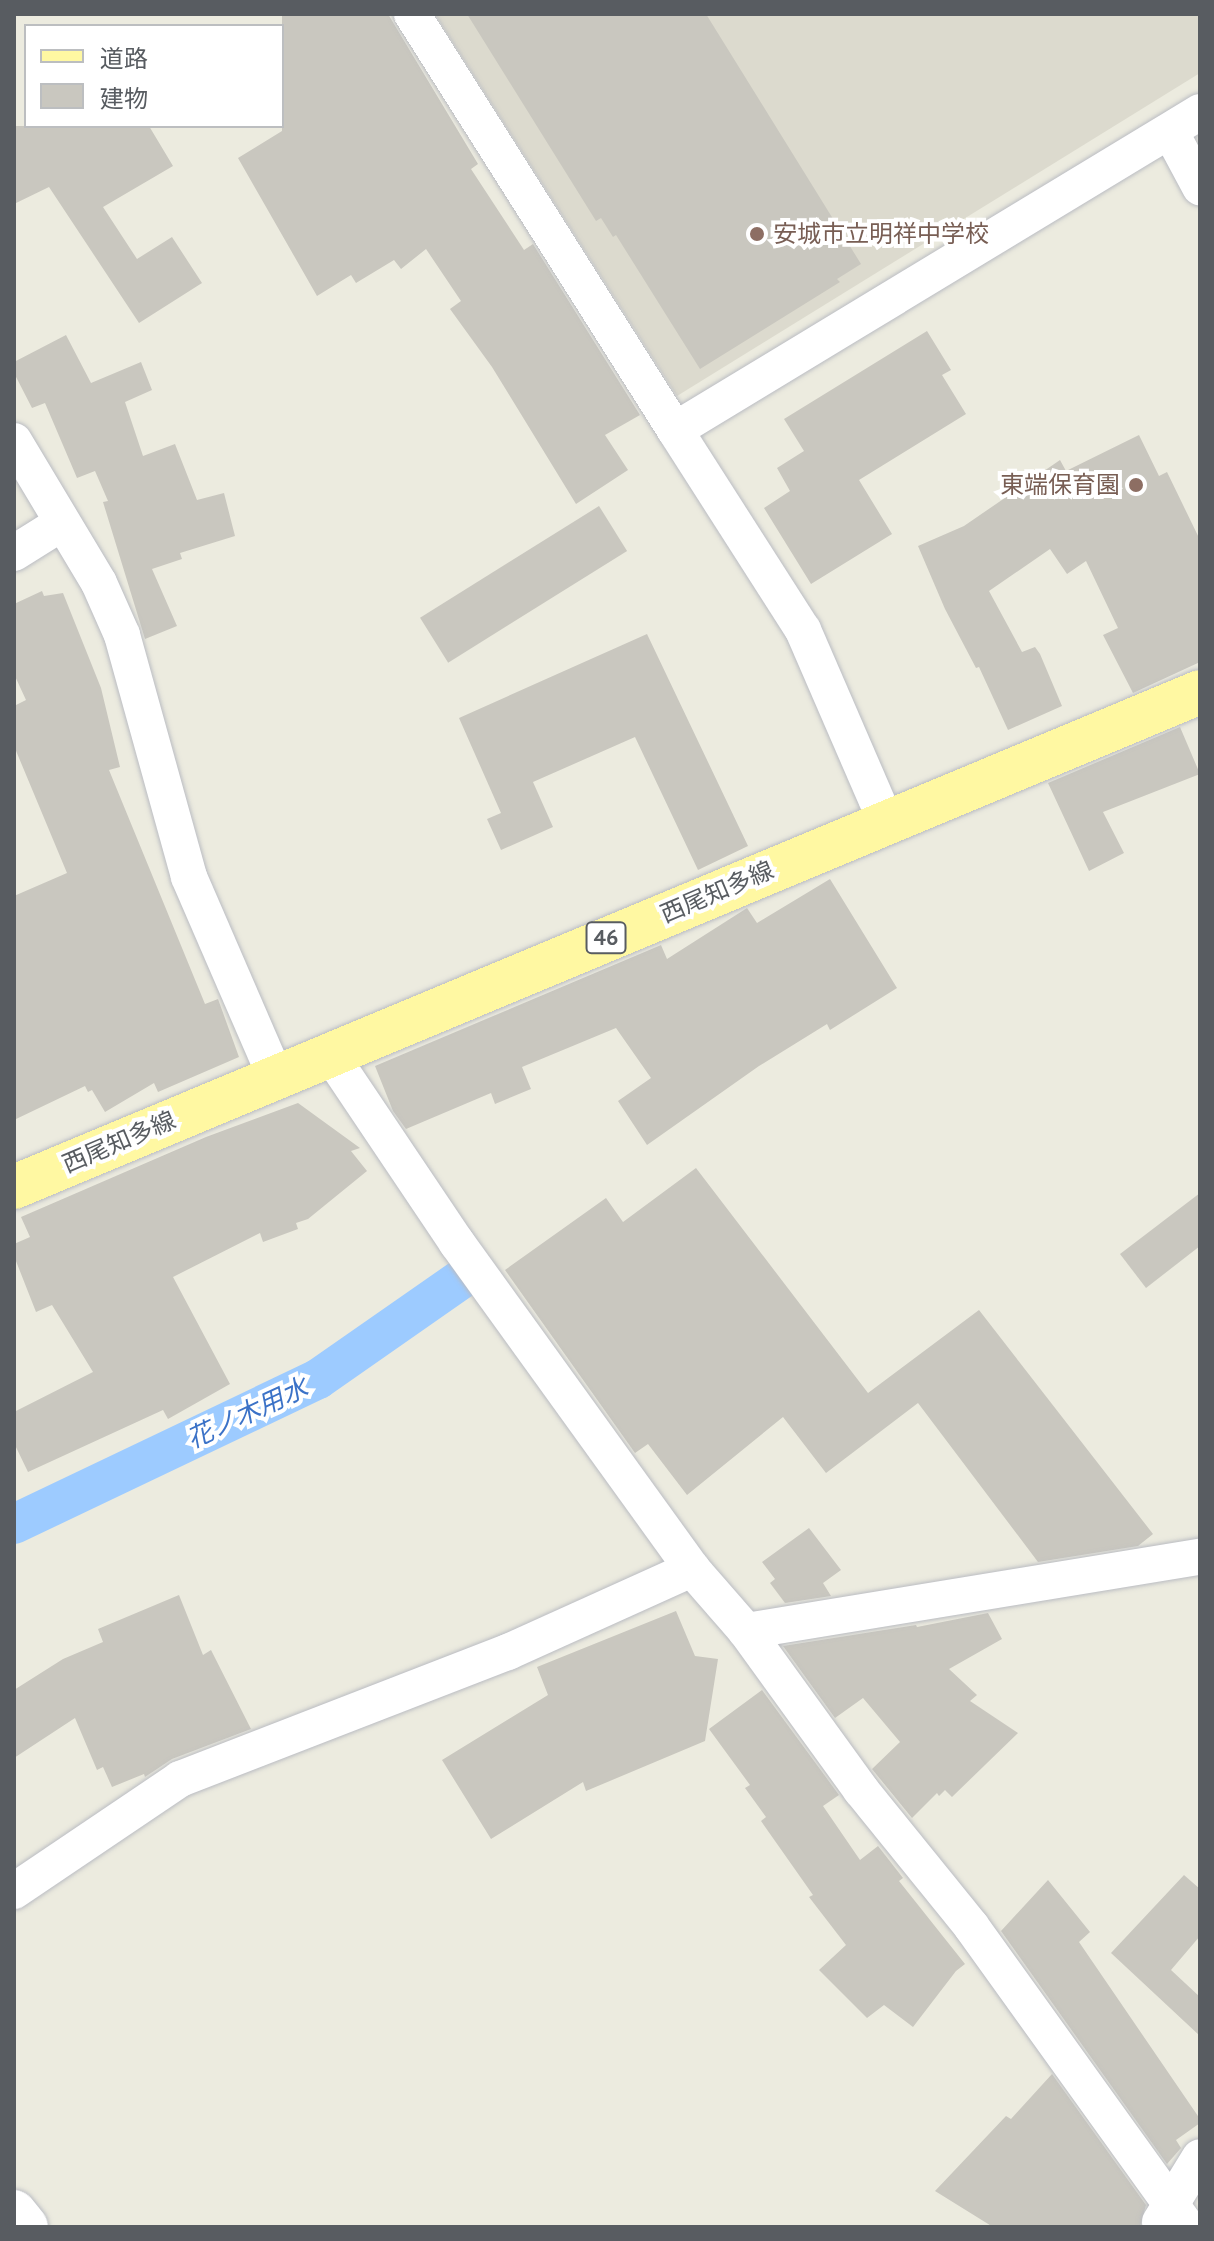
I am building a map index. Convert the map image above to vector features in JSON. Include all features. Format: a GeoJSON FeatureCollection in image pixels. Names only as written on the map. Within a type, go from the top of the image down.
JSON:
{"type":"FeatureCollection","features":[{"type":"Feature","properties":{"kind":"main road","name":"西尾知多線"},"geometry":{"type":"LineString","coordinates":[[14,1187],[1200,692]]}},
{"type":"Feature","properties":{"kind":"street"},"geometry":{"type":"LineString","coordinates":[[412,14],[803,630],[886,822]]}},
{"type":"Feature","properties":{"kind":"street"},"geometry":{"type":"LineString","coordinates":[[675,430],[1185,121],[1200,187]]}},
{"type":"Feature","properties":{"kind":"street"},"geometry":{"type":"LineString","coordinates":[[14,441],[99,583],[122,635],[189,877],[275,1076]]}},
{"type":"Feature","properties":{"kind":"street"},"geometry":{"type":"LineString","coordinates":[[14,553],[62,523]]}},
{"type":"Feature","properties":{"kind":"street"},"geometry":{"type":"LineString","coordinates":[[330,1054],[457,1243],[692,1569],[746,1631],[861,1790],[971,1926],[1172,2219]]}},
{"type":"Feature","properties":{"kind":"street"},"geometry":{"type":"LineString","coordinates":[[746,1631],[1200,1557]]}},
{"type":"Feature","properties":{"kind":"street"},"geometry":{"type":"LineString","coordinates":[[14,1891],[180,1779],[508,1652],[692,1569]]}},
{"type":"Feature","properties":{"kind":"street"},"geometry":{"type":"LineString","coordinates":[[1172,2219],[1200,2157]]}},
{"type":"Feature","properties":{"kind":"street"},"geometry":{"type":"LineString","coordinates":[[14,2212],[26,2227]]}},
{"type":"Feature","properties":{"kind":"shaded area","name":"安城市立明祥中学校"},"geometry":{"type":"Polygon","coordinates":[[[435,14],[1200,14],[1200,73],[677,396],[435,14]]]}},
{"type":"Feature","properties":{"kind":"building"},"geometry":{"type":"Polygon","coordinates":[[[282,14],[388,14],[478,164],[471,169],[524,250],[533,244],[640,415],[605,435],[628,470],[576,504],[492,367],[450,309],[461,301],[426,249],[401,269],[394,260],[356,283],[351,275],[317,296],[238,158],[284,128],[282,14]]]}},
{"type":"Feature","properties":{"kind":"building"},"geometry":{"type":"Polygon","coordinates":[[[467,14],[706,14],[861,264],[837,279],[840,282],[700,369],[616,235],[613,237],[601,218],[596,221],[467,14]]]}},
{"type":"Feature","properties":{"kind":"building"},"geometry":{"type":"Polygon","coordinates":[[[14,126],[150,128],[173,166],[103,207],[137,259],[172,237],[202,283],[139,323],[49,187],[14,204],[14,126]]]}},
{"type":"Feature","properties":{"kind":"building"},"geometry":{"type":"Polygon","coordinates":[[[927,331],[951,370],[942,375],[966,414],[859,480],[892,534],[811,584],[764,508],[790,491],[777,468],[804,451],[784,419],[927,331]]]}},
{"type":"Feature","properties":{"kind":"building"},"geometry":{"type":"Polygon","coordinates":[[[66,335],[91,383],[141,362],[152,390],[125,402],[143,456],[175,444],[197,500],[224,493],[235,536],[180,553],[182,559],[152,569],[177,626],[145,639],[103,502],[108,501],[95,471],[77,478],[45,403],[32,408],[14,373],[14,362],[66,335]]]}},
{"type":"Feature","properties":{"kind":"building"},"geometry":{"type":"Polygon","coordinates":[[[1139,435],[1159,476],[1167,472],[1200,540],[1200,662],[1133,693],[1103,635],[1118,628],[1086,561],[1067,574],[1050,549],[989,591],[1022,652],[1035,647],[1040,654],[1062,706],[1008,730],[979,667],[976,668],[945,609],[918,546],[964,526],[1060,460],[1066,471],[1139,435]]]}},
{"type":"Feature","properties":{"kind":"building"},"geometry":{"type":"Polygon","coordinates":[[[599,506],[627,551],[448,663],[420,618],[599,506]]]}},
{"type":"Feature","properties":{"kind":"building"},"geometry":{"type":"Polygon","coordinates":[[[42,591],[44,596],[63,593],[101,688],[120,767],[109,770],[205,1004],[218,999],[239,1057],[158,1092],[154,1083],[105,1112],[92,1090],[88,1092],[85,1086],[14,1120],[14,896],[67,873],[14,746],[14,706],[26,700],[14,674],[14,604],[42,591]]]}},
{"type":"Feature","properties":{"kind":"building"},"geometry":{"type":"Polygon","coordinates":[[[647,634],[748,846],[698,870],[635,737],[533,782],[553,827],[501,850],[487,819],[501,813],[459,718],[647,634]]]}},
{"type":"Feature","properties":{"kind":"building"},"geometry":{"type":"Polygon","coordinates":[[[1180,727],[1200,774],[1103,812],[1124,853],[1089,871],[1048,783],[1180,727]]]}},
{"type":"Feature","properties":{"kind":"building"},"geometry":{"type":"Polygon","coordinates":[[[830,879],[897,988],[830,1030],[827,1024],[759,1066],[647,1145],[618,1101],[651,1078],[616,1028],[522,1067],[531,1089],[495,1104],[491,1093],[406,1129],[393,1111],[375,1066],[661,945],[667,959],[747,908],[757,923],[830,879]]]}},
{"type":"Feature","properties":{"kind":"building"},"geometry":{"type":"Polygon","coordinates":[[[298,1103],[360,1148],[351,1151],[367,1171],[308,1219],[296,1223],[298,1229],[263,1242],[260,1233],[173,1277],[230,1384],[168,1419],[163,1410],[28,1472],[14,1443],[14,1412],[93,1372],[52,1305],[36,1312],[14,1256],[14,1244],[30,1237],[21,1217],[206,1137],[298,1103]]]}},
{"type":"Feature","properties":{"kind":"building"},"geometry":{"type":"Polygon","coordinates":[[[696,1168],[868,1393],[979,1310],[1153,1534],[1138,1546],[1038,1562],[918,1403],[826,1473],[783,1417],[687,1495],[648,1444],[635,1453],[505,1270],[606,1198],[623,1222],[696,1168]]]}},
{"type":"Feature","properties":{"kind":"building"},"geometry":{"type":"Polygon","coordinates":[[[1200,1193],[1200,1246],[1146,1288],[1120,1254],[1200,1193]]]}},
{"type":"Feature","properties":{"kind":"building"},"geometry":{"type":"Polygon","coordinates":[[[809,1528],[841,1570],[823,1583],[831,1596],[785,1603],[770,1583],[775,1579],[762,1562],[809,1528]]]}},
{"type":"Feature","properties":{"kind":"building"},"geometry":{"type":"Polygon","coordinates":[[[179,1595],[203,1655],[211,1650],[251,1729],[172,1759],[145,1777],[144,1774],[112,1787],[103,1767],[97,1770],[75,1718],[14,1758],[14,1690],[63,1659],[103,1642],[98,1629],[179,1595]]]}},
{"type":"Feature","properties":{"kind":"building"},"geometry":{"type":"Polygon","coordinates":[[[676,1611],[695,1656],[718,1659],[705,1741],[586,1791],[583,1782],[491,1839],[442,1760],[548,1695],[537,1667],[676,1611]]]}},
{"type":"Feature","properties":{"kind":"building"},"geometry":{"type":"Polygon","coordinates":[[[988,1613],[1002,1639],[949,1669],[977,1695],[970,1701],[1018,1733],[952,1797],[945,1790],[939,1796],[937,1793],[912,1818],[872,1769],[900,1742],[863,1698],[835,1718],[783,1646],[917,1627],[988,1613]]]}},
{"type":"Feature","properties":{"kind":"building"},"geometry":{"type":"Polygon","coordinates":[[[762,1690],[839,1795],[823,1806],[860,1860],[878,1846],[903,1878],[899,1881],[965,1964],[956,1971],[913,2027],[884,2005],[867,2018],[819,1970],[846,1945],[809,1897],[813,1895],[761,1821],[766,1817],[745,1788],[750,1785],[709,1729],[762,1690]]]}},
{"type":"Feature","properties":{"kind":"building"},"geometry":{"type":"Polygon","coordinates":[[[1184,1875],[1200,1889],[1200,1936],[1171,1970],[1200,1997],[1200,2036],[1111,1953],[1184,1875]]]}},
{"type":"Feature","properties":{"kind":"building"},"geometry":{"type":"Polygon","coordinates":[[[1048,1880],[1090,1932],[1079,1942],[1200,2119],[1200,2123],[1176,2140],[1181,2148],[1167,2164],[1001,1931],[1048,1880]]]}},
{"type":"Feature","properties":{"kind":"building"},"geometry":{"type":"Polygon","coordinates":[[[1052,2074],[1146,2205],[1140,2227],[993,2227],[935,2191],[1006,2116],[1011,2119],[1052,2074]]]}},
{"type":"Feature","properties":{"kind":"waterway","name":"花ノ木用水"},"geometry":{"type":"LineString","coordinates":[[14,1524],[318,1379],[464,1277]]}},
{"type":"Feature","properties":{"kind":"place","name":"安城市立明祥中学校"},"geometry":{"type":"Point","coordinates":[757,234]}},
{"type":"Feature","properties":{"kind":"place","name":"東端保育園"},"geometry":{"type":"Point","coordinates":[1136,485]}}]}
